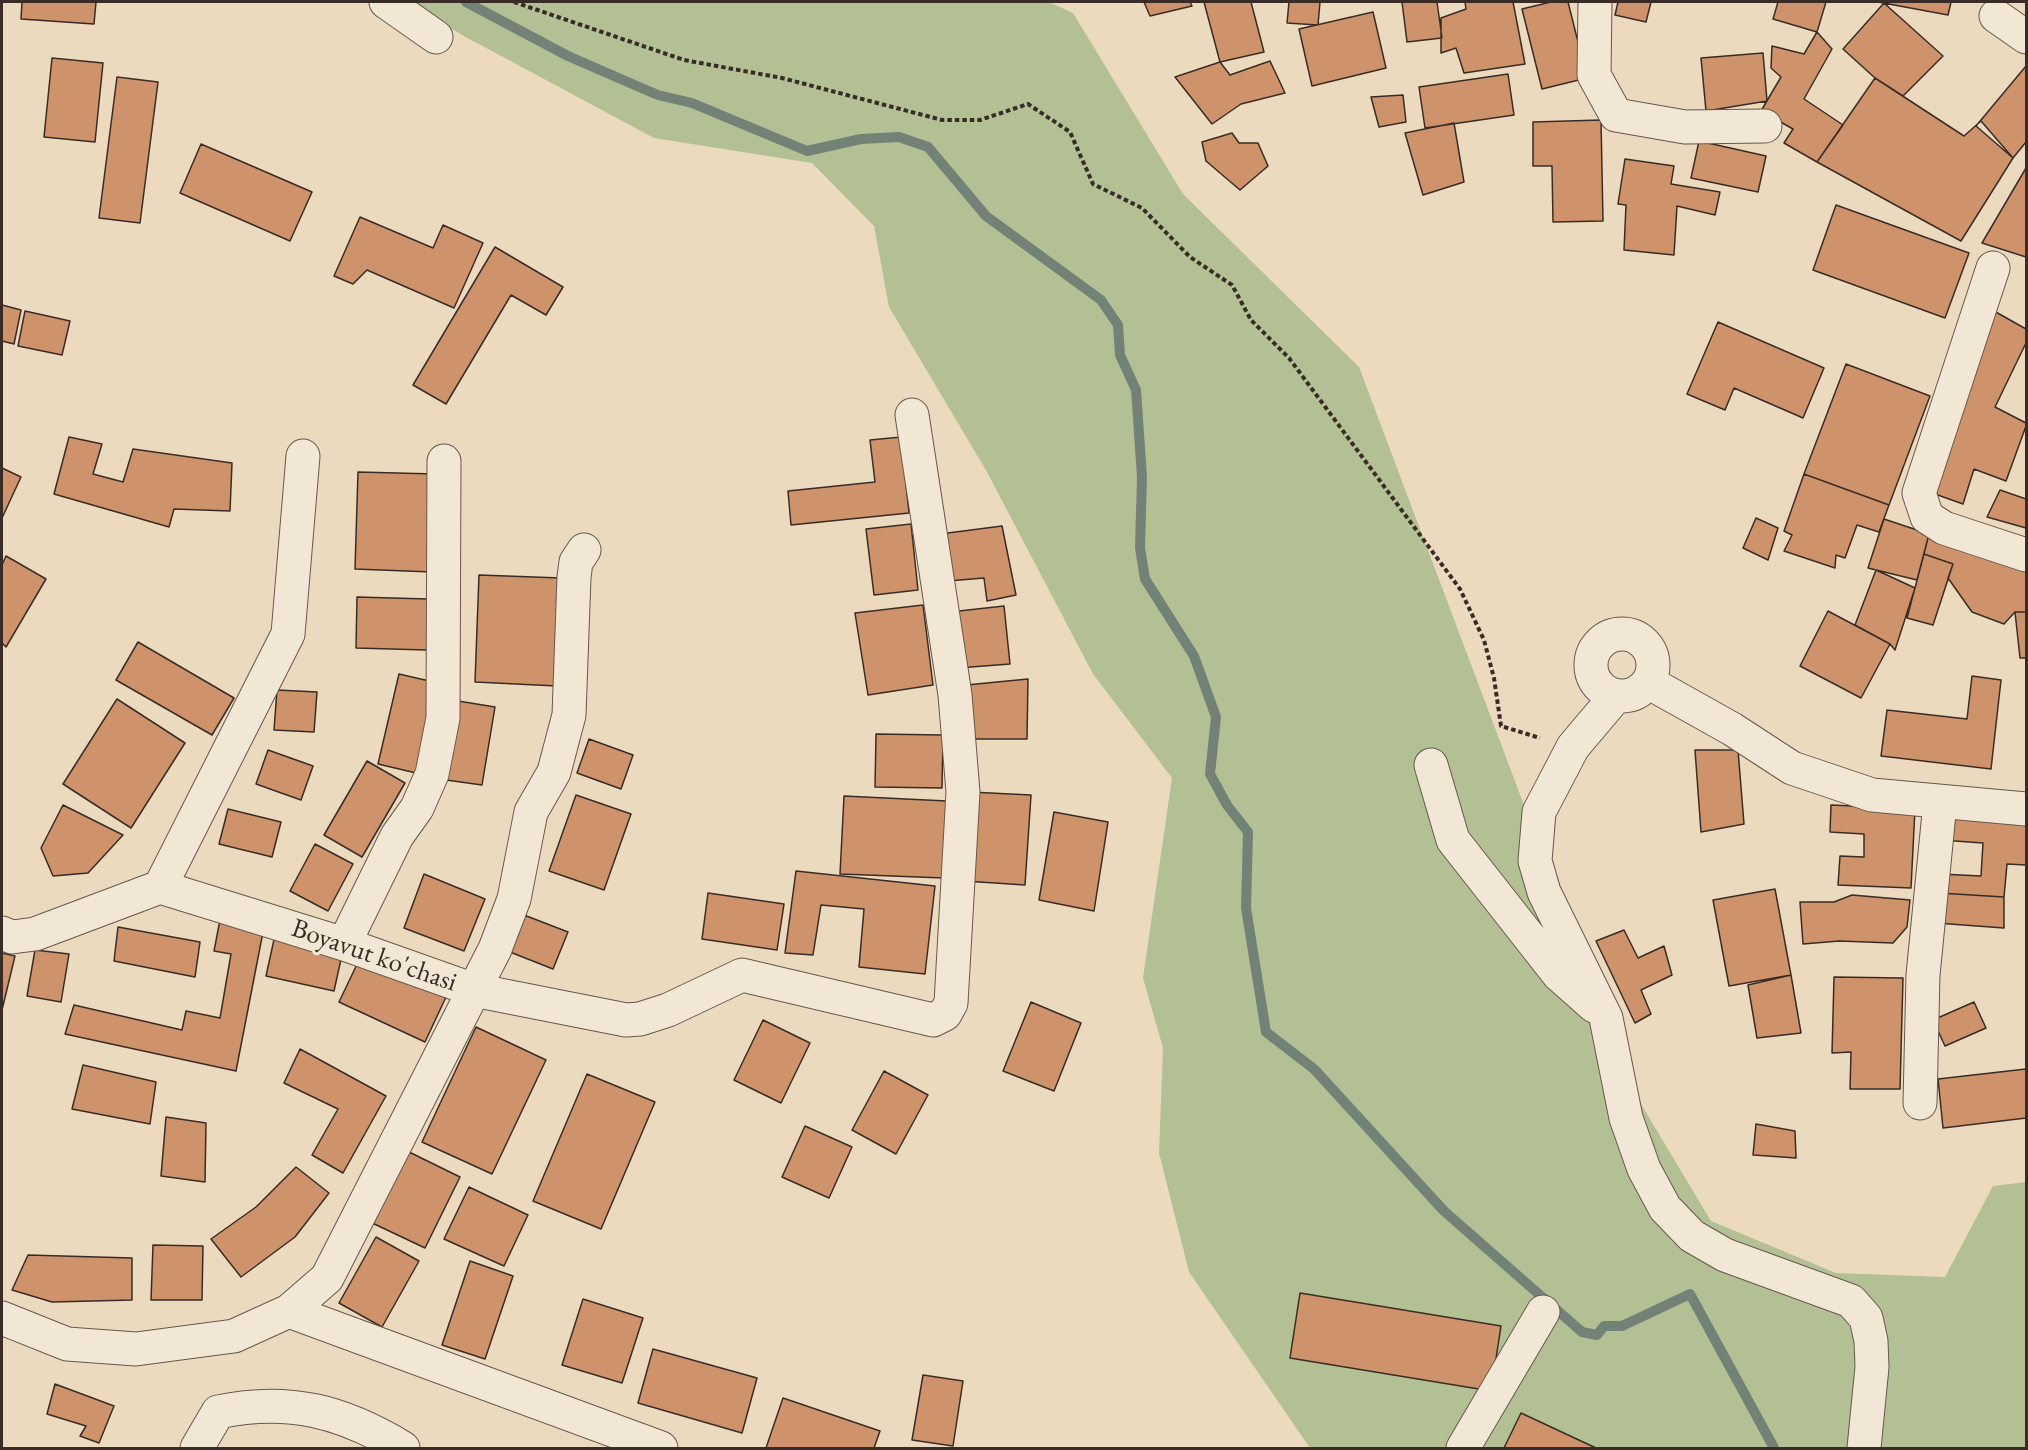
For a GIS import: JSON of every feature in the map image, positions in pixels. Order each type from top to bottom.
[{"type":"street","points":[[386,2],[436,37]]},
{"type":"street","points":[[1595,2],[1594,75],[1616,115],[1685,127],[1765,126]]},
{"type":"street","points":[[1996,16],[2026,37]]},
{"type":"street","points":[[1993,268],[1919,494],[1927,517],[1944,528],[2026,555]]},
{"type":"street","points":[[584,550],[576,562],[574,577],[566,727],[554,772],[531,812],[514,899],[495,949],[474,990],[626,1020],[640,1019],[668,1010],[742,975],[933,1020],[945,1014],[951,1003],[963,792],[955,695],[912,415]]},
{"type":"street","points":[[2,933],[12,937],[35,934],[160,887],[288,634],[303,456]]},
{"type":"street","points":[[344,944],[396,836],[417,808],[432,774],[443,718],[444,461]]},
{"type":"street","points":[[1616,635],[1639,639],[1653,659],[1653,671],[1648,682],[1640,691],[1628,696],[1616,696],[1605,691],[1596,683],[1591,671],[1591,660],[1596,648],[1604,639],[1616,635]]},
{"type":"street","points":[[1648,682],[1732,729],[1792,768],[1872,795],[1940,803],[2026,809]]},
{"type":"street","points":[[1616,696],[1573,747],[1539,812],[1535,861],[1544,892],[1606,1018],[1626,1118],[1644,1169],[1665,1208],[1692,1236],[1725,1255],[1851,1301],[1866,1318],[1871,1341],[1872,1367],[1864,1449]]},
{"type":"street","points":[[1431,765],[1453,840],[1559,975],[1606,1018]]},
{"type":"street","points":[[1920,1103],[1923,975],[1940,803]]},
{"type":"street","name":"Boyavut ko'chasi","points":[[2,1318],[67,1344],[136,1349],[234,1336],[280,1316],[327,1278],[474,990],[344,944],[160,887]]},
{"type":"street","points":[[1462,1449],[1543,1312]]},
{"type":"street","points":[[280,1316],[661,1449]]},
{"type":"street","points":[[197,1449],[218,1412],[253,1405],[320,1410],[370,1428],[403,1449]]},
{"type":"path","points":[[514,2],[684,60],[782,78],[942,120],[980,120],[1028,104],[1070,132],[1094,184],[1142,208],[1190,257],[1232,285],[1251,320],[1289,357],[1460,589],[1484,640],[1494,678],[1501,726],[1542,739]]},
{"type":"green space","points":[[408,2],[1049,2],[1073,13],[1183,194],[1359,367],[1629,1084],[1711,1221],[1836,1273],[1945,1277],[1993,1186],[2026,1182],[2026,1448],[1310,1448],[1189,1272],[1159,1153],[1163,1048],[1143,978],[1172,778],[1093,674],[987,472],[889,307],[874,226],[812,163],[654,138],[462,35]]},
{"type":"building","points":[[22,2],[96,2],[94,24],[21,19]]},
{"type":"building","points":[[1144,2],[1190,2],[1192,6],[1150,16]]},
{"type":"building","points":[[1204,2],[1251,2],[1264,52],[1220,62]]},
{"type":"building","points":[[1289,2],[1320,2],[1318,25],[1287,23]]},
{"type":"building","points":[[1402,2],[1437,2],[1442,38],[1407,42]]},
{"type":"building","points":[[1465,2],[1513,2],[1525,64],[1464,73],[1456,48],[1441,53],[1441,18],[1466,9]]},
{"type":"building","points":[[1551,2],[1568,2],[1587,78],[1542,89],[1522,9]]},
{"type":"building","points":[[1618,2],[1651,2],[1646,22],[1615,15]]},
{"type":"building","points":[[1778,2],[1826,2],[1817,32],[1773,19]]},
{"type":"building","points":[[1878,2],[1951,2],[1948,15]]},
{"type":"building","points":[[1884,3],[1943,56],[1903,96],[1875,78],[1843,49]]},
{"type":"building","points":[[1373,12],[1386,68],[1312,86],[1299,29]]},
{"type":"building","points":[[1817,32],[1832,49],[1804,99],[1843,125],[1817,162],[1784,143],[1793,129],[1761,111],[1781,77],[1771,68],[1772,46],[1804,54]]},
{"type":"building","points":[[1763,53],[1767,101],[1706,111],[1701,58]]},
{"type":"building","points":[[52,58],[103,63],[95,142],[44,137]]},
{"type":"building","points":[[1270,61],[1285,93],[1241,104],[1212,124],[1175,77],[1220,62],[1230,75]]},
{"type":"building","points":[[2026,66],[2026,142],[2013,158],[1976,126]]},
{"type":"building","points":[[1508,74],[1514,115],[1425,128],[1419,87]]},
{"type":"building","points":[[117,77],[158,82],[140,223],[99,218]]},
{"type":"building","points":[[1875,78],[1964,136],[1981,121],[2013,158],[1961,241],[1817,162]]},
{"type":"building","points":[[1403,95],[1406,122],[1379,127],[1371,97]]},
{"type":"building","points":[[1601,120],[1603,221],[1553,222],[1552,166],[1533,166],[1533,122]]},
{"type":"building","points":[[1454,123],[1464,182],[1423,195],[1405,133]]},
{"type":"building","points":[[1232,133],[1239,143],[1258,143],[1268,166],[1240,190],[1206,161],[1202,142]]},
{"type":"building","points":[[1699,141],[1766,156],[1758,192],[1691,178]]},
{"type":"building","points":[[201,144],[312,192],[290,241],[180,193]]},
{"type":"building","points":[[1625,159],[1674,166],[1671,184],[1720,192],[1715,215],[1677,206],[1674,255],[1624,250],[1626,205],[1618,204]]},
{"type":"building","points":[[2026,168],[2026,257],[1982,243]]},
{"type":"building","points":[[1836,205],[1969,253],[1945,318],[1813,270]]},
{"type":"building","points":[[360,217],[433,248],[443,225],[483,243],[454,308],[367,270],[353,284],[334,276]]},
{"type":"building","points":[[495,247],[563,287],[546,315],[511,295],[446,404],[413,385]]},
{"type":"building","points":[[2,305],[21,310],[14,344],[2,341]]},
{"type":"building","points":[[25,311],[70,321],[62,355],[18,346]]},
{"type":"building","points":[[1994,311],[2026,329],[2026,343],[1995,407],[2026,423],[2026,426],[2006,481],[1974,469],[1963,504],[1935,494]]},
{"type":"building","points":[[1718,322],[1824,368],[1803,418],[1734,388],[1725,410],[1687,394]]},
{"type":"building","points":[[1846,364],[1930,396],[1889,505],[1804,474]]},
{"type":"building","points":[[69,437],[102,444],[93,474],[123,482],[133,449],[232,463],[230,511],[174,509],[169,527],[54,494]]},
{"type":"building","points":[[901,437],[909,513],[791,525],[788,491],[875,482],[870,440]]},
{"type":"building","points":[[2,468],[21,477],[2,518]]},
{"type":"building","points":[[358,472],[435,474],[432,572],[355,569]]},
{"type":"building","points":[[1804,474],[1889,505],[1879,532],[1857,525],[1845,558],[1836,555],[1835,568],[1784,551],[1792,535],[1784,531]]},
{"type":"building","points":[[2000,490],[2026,499],[2026,528],[1987,517]]},
{"type":"building","points":[[1756,518],[1778,528],[1768,560],[1743,548]]},
{"type":"building","points":[[1884,519],[1929,534],[1917,580],[1868,568]]},
{"type":"building","points":[[911,524],[918,590],[874,595],[866,529]]},
{"type":"building","points":[[1002,526],[1016,595],[987,601],[984,578],[948,581],[940,534]]},
{"type":"building","points":[[1929,534],[2026,562],[2026,612],[2015,612],[2004,624],[1972,612],[1948,578],[1953,564],[1924,554]]},
{"type":"building","points":[[1924,554],[1953,564],[1933,625],[1907,618]]},
{"type":"building","points":[[6,556],[46,579],[6,647],[2,643],[2,565]]},
{"type":"building","points":[[1876,570],[1915,588],[1895,650],[1890,644],[1855,625]]},
{"type":"building","points":[[479,575],[561,578],[557,686],[475,682]]},
{"type":"building","points":[[357,597],[428,599],[427,650],[356,648]]},
{"type":"building","points":[[923,605],[933,685],[868,695],[855,613]]},
{"type":"building","points":[[1004,606],[1010,664],[958,668],[950,612]]},
{"type":"building","points":[[1828,611],[1890,644],[1861,698],[1800,666]]},
{"type":"building","points":[[2015,612],[2026,612],[2026,658],[2020,658]]},
{"type":"building","points":[[138,642],[234,698],[212,735],[116,680]]},
{"type":"building","points":[[399,674],[438,683],[416,773],[378,764]]},
{"type":"building","points":[[1972,676],[2001,680],[1991,769],[1881,756],[1887,710],[1967,719]]},
{"type":"building","points":[[1028,679],[1027,739],[970,739],[966,685]]},
{"type":"building","points":[[277,690],[317,692],[314,732],[274,730]]},
{"type":"building","points":[[117,699],[185,743],[131,828],[63,784]]},
{"type":"building","points":[[452,700],[495,707],[482,785],[439,779]]},
{"type":"building","points":[[876,734],[943,735],[942,788],[875,787]]},
{"type":"building","points":[[589,739],[633,755],[621,789],[577,773]]},
{"type":"building","points":[[268,750],[313,766],[301,800],[256,784]]},
{"type":"building","points":[[1695,750],[1738,750],[1744,824],[1701,832]]},
{"type":"building","points":[[367,761],[405,783],[362,857],[324,835]]},
{"type":"building","points":[[970,792],[1031,795],[1025,885],[964,881]]},
{"type":"building","points":[[576,795],[631,814],[604,890],[549,871]]},
{"type":"building","points":[[844,796],[947,801],[944,878],[840,874]]},
{"type":"building","points":[[63,805],[123,835],[88,873],[53,876],[41,848]]},
{"type":"building","points":[[1831,805],[1915,809],[1911,888],[1838,885],[1840,856],[1864,857],[1864,834],[1830,832]]},
{"type":"building","points":[[228,809],[281,822],[272,857],[219,844]]},
{"type":"building","points":[[1943,810],[2026,815],[2026,865],[2007,864],[2004,897],[1939,893],[1940,874],[1981,876],[1983,843],[1941,840]]},
{"type":"building","points":[[1054,812],[1108,822],[1094,911],[1039,900]]},
{"type":"building","points":[[315,844],[353,864],[328,911],[290,891]]},
{"type":"building","points":[[796,871],[935,886],[925,974],[859,967],[864,909],[821,905],[813,955],[785,953]]},
{"type":"building","points":[[424,874],[485,899],[464,951],[404,928]]},
{"type":"building","points":[[1775,889],[1791,975],[1729,986],[1713,900]]},
{"type":"building","points":[[708,893],[784,904],[777,950],[702,939]]},
{"type":"building","points":[[1939,893],[2004,897],[2004,928],[1936,923]]},
{"type":"building","points":[[1852,895],[1910,900],[1907,927],[1893,943],[1839,941],[1803,944],[1800,902],[1834,902]]},
{"type":"building","points":[[524,915],[568,932],[553,969],[510,952]]},
{"type":"building","points":[[220,920],[263,932],[236,1071],[65,1034],[74,1005],[182,1030],[186,1011],[220,1018],[231,954],[214,951]]},
{"type":"building","points":[[118,927],[200,942],[195,977],[114,961]]},
{"type":"building","points":[[1624,930],[1638,958],[1664,946],[1672,975],[1641,990],[1651,1014],[1635,1023],[1596,941]]},
{"type":"building","points":[[275,935],[343,950],[334,991],[266,976]]},
{"type":"building","points":[[35,950],[69,954],[61,1002],[27,996]]},
{"type":"building","points":[[2,953],[15,956],[2,1010]]},
{"type":"building","points":[[360,958],[446,997],[425,1042],[339,1002]]},
{"type":"building","points":[[1791,975],[1801,1033],[1757,1038],[1748,985]]},
{"type":"building","points":[[1834,977],[1903,978],[1900,1089],[1850,1089],[1851,1052],[1832,1053]]},
{"type":"building","points":[[1031,1002],[1081,1023],[1054,1091],[1003,1071]]},
{"type":"building","points":[[1974,1002],[1986,1028],[1945,1046],[1933,1020]]},
{"type":"building","points":[[763,1020],[810,1043],[781,1103],[734,1080]]},
{"type":"building","points":[[476,1027],[546,1060],[492,1174],[422,1142]]},
{"type":"building","points":[[300,1049],[386,1096],[343,1173],[312,1155],[338,1109],[284,1083]]},
{"type":"building","points":[[83,1065],[156,1082],[150,1124],[72,1109]]},
{"type":"building","points":[[2026,1069],[2026,1118],[1943,1128],[1938,1079]]},
{"type":"building","points":[[884,1071],[928,1095],[896,1154],[852,1130]]},
{"type":"building","points":[[587,1074],[655,1102],[601,1229],[533,1201]]},
{"type":"building","points":[[166,1117],[206,1123],[205,1182],[161,1176]]},
{"type":"building","points":[[1756,1124],[1795,1131],[1796,1158],[1753,1155]]},
{"type":"building","points":[[805,1126],[852,1147],[829,1198],[782,1177]]},
{"type":"building","points":[[403,1149],[460,1177],[425,1248],[368,1221]]},
{"type":"building","points":[[296,1167],[329,1193],[295,1237],[241,1277],[211,1239],[256,1207]]},
{"type":"building","points":[[469,1187],[528,1215],[504,1266],[444,1239]]},
{"type":"building","points":[[376,1237],[419,1261],[382,1327],[339,1303]]},
{"type":"building","points":[[153,1245],[203,1246],[202,1300],[151,1300]]},
{"type":"building","points":[[28,1255],[132,1258],[132,1300],[52,1302],[12,1290]]},
{"type":"building","points":[[470,1261],[513,1276],[485,1359],[442,1345]]},
{"type":"building","points":[[1300,1293],[1501,1326],[1491,1391],[1290,1358]]},
{"type":"building","points":[[583,1299],[643,1318],[622,1383],[562,1365]]},
{"type":"building","points":[[653,1349],[757,1378],[742,1433],[638,1403]]},
{"type":"building","points":[[923,1375],[963,1381],[953,1446],[912,1440]]},
{"type":"building","points":[[55,1384],[114,1406],[99,1443],[80,1436],[86,1426],[47,1414]]},
{"type":"building","points":[[783,1398],[880,1431],[874,1448],[766,1448]]},
{"type":"building","points":[[1521,1413],[1596,1448],[1504,1448]]},
{"type":"waterway","points":[[466,2],[568,56],[658,95],[692,103],[807,151],[861,139],[899,137],[928,147],[986,216],[1101,300],[1118,325],[1120,355],[1136,390],[1142,477],[1140,548],[1145,579],[1194,656],[1216,717],[1210,774],[1227,805],[1248,832],[1246,908],[1266,1032],[1314,1069],[1444,1211],[1582,1332],[1597,1335],[1604,1326],[1622,1326],[1690,1294],[1774,1448]]}]
